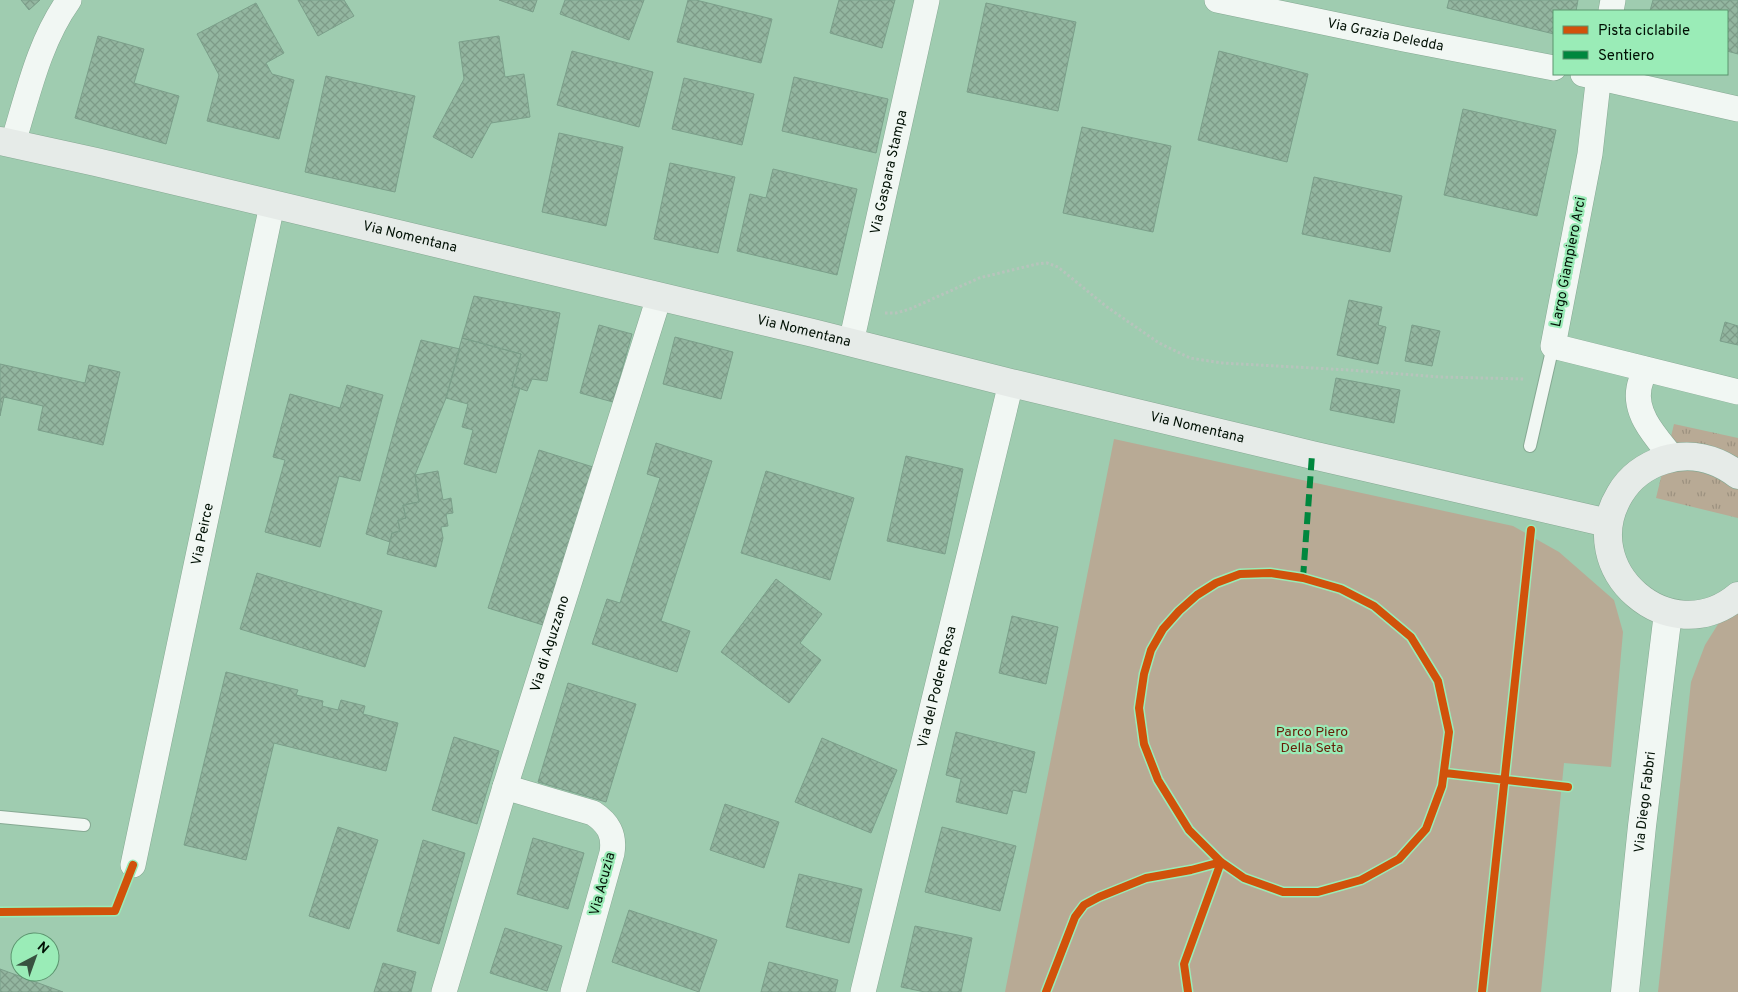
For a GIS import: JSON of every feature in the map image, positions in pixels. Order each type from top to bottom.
[{"type":"main road","name":"Via Nomentana","points":[[6,142],[272,204],[1331,460],[1608,523]]},
{"type":"main road","points":[[1738,475],[1728,467],[1710,459],[1692,456],[1672,457],[1654,463],[1638,473],[1624,486],[1614,503],[1608,523],[1608,540],[1612,559],[1619,576],[1646,603],[1668,612],[1683,614],[1702,613],[1720,607],[1738,596]]},
{"type":"street","points":[[6,142],[47,38],[58,16],[70,0]]},
{"type":"street","name":"Via Gaspara Stampa","points":[[851,343],[927,0]]},
{"type":"street","name":"Via Grazia Deledda","points":[[1217,0],[1553,68]]},
{"type":"street","points":[[1594,75],[1738,109]]},
{"type":"street","name":"Largo Giampiero Arci","points":[[1553,346],[1590,154],[1594,75]]},
{"type":"street","name":"Via Peirce","points":[[133,865],[272,204]]},
{"type":"street","name":"Via di Aguzzano","points":[[444,992],[505,787],[659,297]]},
{"type":"street","points":[[1553,346],[1738,392]]},
{"type":"street","points":[[1644,369],[1638,390],[1642,413],[1652,433],[1672,457]]},
{"type":"street","name":"Via del Podere Rosa","points":[[863,992],[1011,383]]},
{"type":"street","name":"Via Diego Fabbri","points":[[1625,992],[1642,826],[1668,612]]},
{"type":"street","name":"Via Acuzia","points":[[505,787],[593,813],[609,827],[612,834],[612,853],[573,992]]},
{"type":"lane","name":"Largo Giampiero Arci","points":[[1530,446],[1553,346]]},
{"type":"lane","points":[[0,816],[84,825]]},
{"type":"path","points":[[858,310],[896,313],[979,278],[1047,263],[1058,267],[1107,307],[1159,343],[1190,358],[1222,363],[1440,377],[1546,380]]},
{"type":"green space","points":[[1674,424],[1738,438],[1738,518],[1656,498]]},
{"type":"green space","name":"Parco Piero Della Seta","points":[[1114,439],[1513,526],[1559,552],[1614,600],[1623,632],[1611,767],[1564,763],[1541,992],[1005,992]]},
{"type":"green space","points":[[1738,607],[1738,992],[1658,992],[1691,682],[1705,645],[1720,621]]},
{"type":"building","points":[[21,0],[40,0],[29,10]]},
{"type":"building","points":[[298,0],[344,0],[354,16],[318,36]]},
{"type":"building","points":[[499,0],[537,0],[533,12]]},
{"type":"building","points":[[565,0],[644,0],[629,40],[560,14]]},
{"type":"building","points":[[688,0],[696,0],[772,19],[761,63],[677,42]]},
{"type":"building","points":[[839,0],[895,0],[882,48],[830,33]]},
{"type":"building","points":[[1449,0],[1578,0],[1576,10],[1553,10],[1553,34],[1447,8]]},
{"type":"building","points":[[1653,0],[1738,0],[1738,54],[1728,51],[1728,10],[1650,10]]},
{"type":"building","points":[[256,3],[284,53],[266,63],[272,74],[294,80],[279,139],[207,121],[219,75],[197,34]]},
{"type":"building","points":[[986,3],[1076,22],[1058,111],[967,92]]},
{"type":"building","points":[[98,36],[144,49],[134,83],[179,96],[166,144],[75,118]]},
{"type":"building","points":[[499,36],[505,77],[524,74],[530,117],[491,123],[472,158],[433,137],[464,79],[459,42]]},
{"type":"building","points":[[572,51],[653,72],[639,127],[557,105]]},
{"type":"building","points":[[1219,51],[1308,74],[1287,162],[1198,140]]},
{"type":"building","points":[[326,76],[415,96],[395,192],[305,172]]},
{"type":"building","points":[[794,77],[888,99],[876,153],[782,131]]},
{"type":"building","points":[[684,78],[754,94],[742,145],[672,129]]},
{"type":"building","points":[[1463,109],[1556,130],[1537,216],[1444,195]]},
{"type":"building","points":[[1082,127],[1171,146],[1153,232],[1063,213]]},
{"type":"building","points":[[559,133],[623,147],[606,226],[542,212]]},
{"type":"building","points":[[670,163],[735,177],[718,253],[654,239]]},
{"type":"building","points":[[773,169],[857,189],[837,275],[737,251],[750,194],[766,198]]},
{"type":"building","points":[[1314,177],[1402,196],[1390,252],[1302,234]]},
{"type":"building","points":[[474,296],[560,313],[547,381],[532,379],[527,391],[512,386],[521,354],[462,338]]},
{"type":"building","points":[[1349,300],[1382,307],[1378,325],[1386,327],[1378,364],[1337,355]]},
{"type":"building","points":[[1725,322],[1738,326],[1738,345],[1720,341]]},
{"type":"building","points":[[599,325],[632,334],[613,402],[580,393]]},
{"type":"building","points":[[1412,325],[1440,331],[1432,366],[1405,361]]},
{"type":"building","points":[[675,337],[733,352],[721,399],[663,384]]},
{"type":"building","points":[[462,338],[521,354],[512,386],[520,388],[496,473],[464,464],[473,430],[462,427],[468,404],[446,398]]},
{"type":"building","points":[[421,340],[460,349],[446,398],[415,475],[419,502],[403,505],[406,518],[398,520],[400,531],[392,533],[390,542],[366,534]]},
{"type":"building","points":[[0,364],[85,383],[89,365],[120,372],[103,445],[38,430],[43,406],[4,397],[0,416]]},
{"type":"building","points":[[1336,378],[1400,390],[1394,423],[1330,410]]},
{"type":"building","points":[[347,385],[383,395],[360,481],[339,476],[320,547],[265,532],[285,460],[273,457],[290,394],[340,408]]},
{"type":"building","points":[[656,443],[712,461],[661,621],[690,631],[677,672],[592,644],[607,599],[620,603],[660,478],[647,474]]},
{"type":"building","points":[[539,450],[593,467],[543,625],[488,608]]},
{"type":"building","points":[[906,456],[963,469],[945,554],[887,541]]},
{"type":"building","points":[[438,471],[443,500],[451,498],[453,513],[446,514],[448,526],[441,527],[443,538],[436,567],[387,554],[392,533],[400,531],[398,520],[406,518],[403,505],[419,502],[415,475]]},
{"type":"building","points":[[766,471],[854,498],[830,580],[741,553]]},
{"type":"building","points":[[257,573],[382,611],[365,667],[240,629]]},
{"type":"building","points":[[776,579],[822,614],[800,643],[821,660],[789,703],[721,652]]},
{"type":"building","points":[[1012,616],[1058,627],[1046,684],[999,673]]},
{"type":"building","points":[[226,672],[298,690],[296,695],[323,701],[322,706],[338,710],[341,700],[365,706],[363,714],[398,723],[386,771],[274,743],[246,860],[184,845]]},
{"type":"building","points":[[568,683],[636,704],[606,802],[538,782]]},
{"type":"building","points":[[956,732],[1035,752],[1026,793],[1013,790],[1007,814],[956,802],[961,779],[946,775]]},
{"type":"building","points":[[454,737],[499,751],[477,824],[432,810]]},
{"type":"building","points":[[822,738],[897,770],[871,833],[795,802]]},
{"type":"building","points":[[725,804],[779,822],[764,868],[710,850]]},
{"type":"building","points":[[338,827],[378,840],[349,929],[309,916]]},
{"type":"building","points":[[942,827],[1016,846],[1000,911],[925,892]]},
{"type":"building","points":[[533,838],[584,853],[568,909],[517,894]]},
{"type":"building","points":[[423,840],[465,853],[439,944],[397,931]]},
{"type":"building","points":[[799,874],[862,889],[849,943],[786,927]]},
{"type":"building","points":[[629,910],[717,940],[699,992],[612,962]]},
{"type":"building","points":[[915,926],[972,938],[961,992],[925,992],[901,987]]},
{"type":"building","points":[[505,928],[562,946],[547,991],[490,973]]},
{"type":"building","points":[[769,962],[838,980],[835,992],[761,992]]},
{"type":"building","points":[[383,963],[416,972],[411,992],[374,992]]},
{"type":"building","points":[[0,969],[10,973],[10,982],[36,982],[63,992],[0,992]]},
{"type":"marked path","points":[[1303,578],[1312,455]]},
{"type":"cycle path","points":[[1482,992],[1531,530]]},
{"type":"cycle path","points":[[1270,573],[1303,578],[1341,589],[1374,606],[1411,637],[1438,681],[1449,732],[1442,786],[1426,829],[1399,859],[1361,880],[1318,892],[1283,892],[1244,878],[1221,862],[1189,830],[1158,780],[1144,744],[1139,708],[1144,674],[1151,650],[1163,629],[1197,595],[1216,583],[1240,574],[1270,573]]},
{"type":"cycle path","points":[[1445,773],[1568,787]]},
{"type":"cycle path","points":[[1046,992],[1075,917],[1084,905],[1146,878],[1191,870],[1221,862],[1184,964],[1188,992]]},
{"type":"cycle path","points":[[0,912],[115,911],[133,865]]}]
